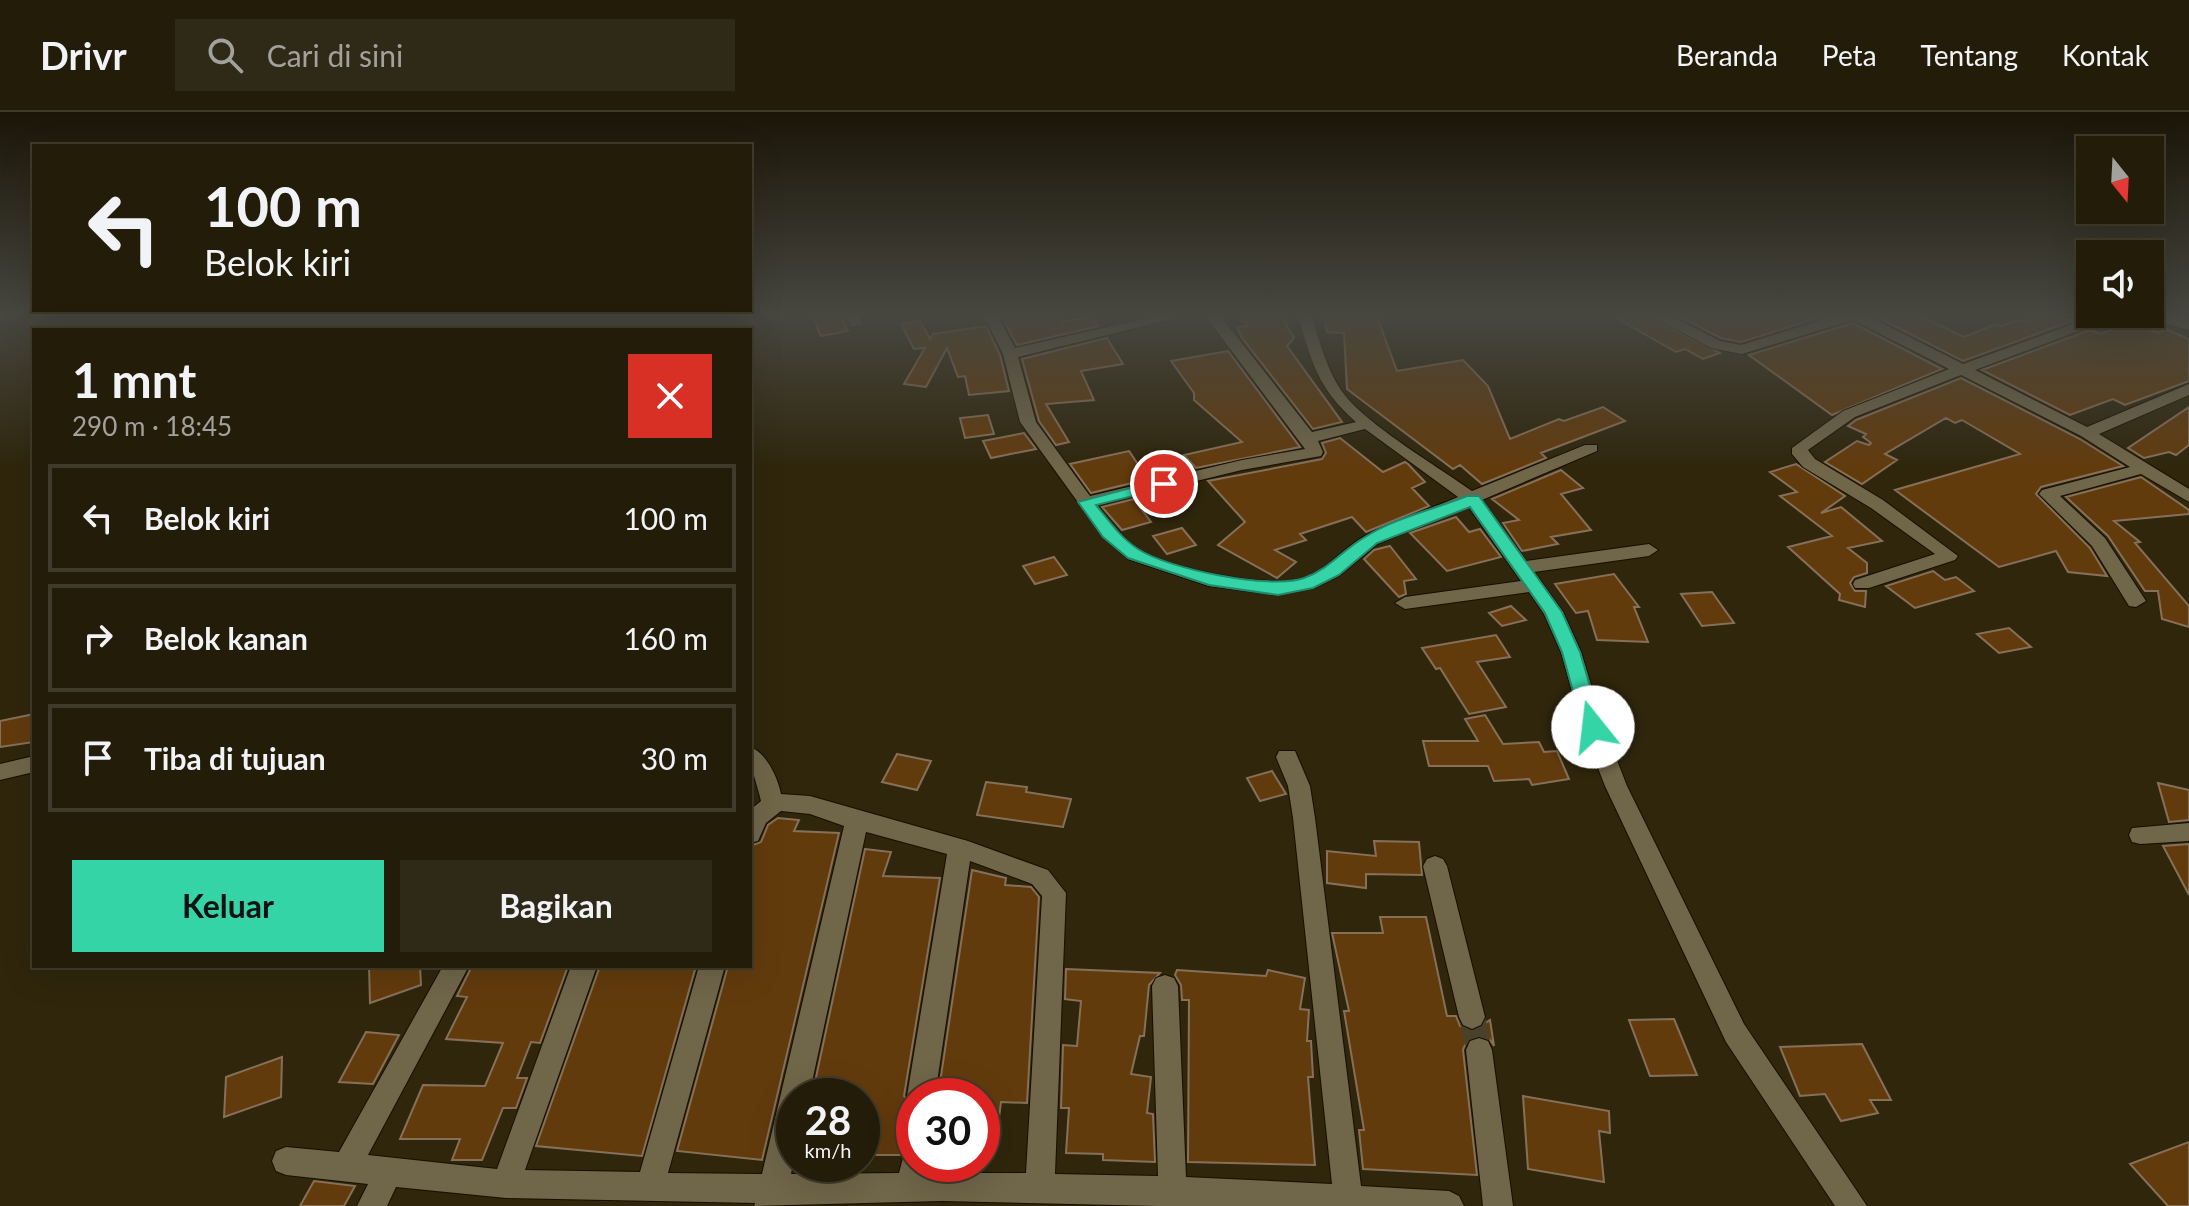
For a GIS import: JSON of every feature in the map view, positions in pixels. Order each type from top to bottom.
[{"type":"street","points":[[1013,365],[1028,422],[1122,546],[1163,567],[1209,580],[1278,589],[1307,584],[1340,566],[1352,552],[1371,540],[1473,500],[1533,469],[1591,448]]},
{"type":"street","points":[[1086,502],[1315,452],[1309,439],[1251,365]]},
{"type":"street","points":[[1323,365],[1332,389],[1368,424],[1473,500],[1530,576],[1571,652],[1593,727],[1616,786],[1714,992],[1735,1033],[1852,1206]]},
{"type":"street","points":[[1957,365],[2087,433],[2189,497]]},
{"type":"street","points":[[1862,584],[1949,556],[1877,504],[1809,463],[1798,451],[1832,425],[1863,407],[1971,365]]},
{"type":"street","points":[[2087,433],[2189,389]]},
{"type":"street","points":[[1309,439],[1368,424]]},
{"type":"street","points":[[2136,601],[2099,542],[2048,494],[2145,468]]},
{"type":"street","points":[[1405,603],[1649,550]]},
{"type":"street","points":[[1287,757],[1299,786],[1304,818],[1348,1199]]},
{"type":"street","points":[[752,758],[768,782],[772,802]]},
{"type":"street","points":[[0,772],[32,764]]},
{"type":"street","points":[[752,827],[755,817],[772,802],[785,801],[960,848],[1040,877],[1054,893],[1040,1188]]},
{"type":"street","points":[[799,1078],[857,821]]},
{"type":"street","points":[[2140,835],[2189,832]]},
{"type":"street","points":[[924,1078],[960,848]]},
{"type":"street","points":[[1435,866],[1472,1017]]},
{"type":"street","points":[[346,1167],[455,968]]},
{"type":"street","points":[[506,1184],[583,968]]},
{"type":"street","points":[[650,1186],[711,968]]},
{"type":"street","points":[[1165,986],[1172,1198]]},
{"type":"street","points":[[1479,1050],[1498,1206]]},
{"type":"street","points":[[286,1161],[506,1184],[583,1196],[650,1186],[771,1197],[896,1178]]},
{"type":"street","points":[[372,1206],[389,1171]]},
{"type":"street","points":[[771,1197],[776,1175]]},
{"type":"street","points":[[931,1182],[968,1196],[1040,1188],[1172,1198],[1348,1199],[1449,1206]]},
{"type":"building","points":[[915,365],[938,365],[926,387],[904,384]]},
{"type":"building","points":[[953,365],[1003,365],[1009,391],[969,395],[965,376],[958,377]]},
{"type":"building","points":[[1024,365],[1117,365],[1081,371],[1094,400],[1046,404],[1069,442],[1056,445],[1039,421]]},
{"type":"building","points":[[1174,365],[1239,365],[1300,447],[1196,468],[1184,455],[1242,442],[1194,400],[1194,393]]},
{"type":"building","points":[[1263,365],[1301,365],[1342,422],[1313,429]]},
{"type":"building","points":[[1346,365],[1395,365],[1397,371],[1433,365],[1468,365],[1488,386],[1510,439],[1559,419],[1564,421],[1603,407],[1625,421],[1541,453],[1546,458],[1482,484],[1460,465],[1453,469],[1347,389]]},
{"type":"building","points":[[1763,365],[1934,365],[1942,369],[1832,415]]},
{"type":"building","points":[[1995,365],[2189,365],[2189,381],[2125,405],[2113,399],[2070,415],[1982,370]]},
{"type":"building","points":[[1961,378],[2080,439],[2123,466],[2041,487],[2036,494],[2090,548],[2107,576],[2068,572],[2056,551],[1999,567],[1895,490],[2020,454],[1962,420],[1955,423],[1946,418],[1885,454],[1897,460],[1862,484],[1825,462],[1857,441],[1871,443],[1863,437],[1866,434],[1848,426],[1856,420]]},
{"type":"building","points":[[2189,407],[2189,445],[2176,455],[2169,452],[2144,458],[2128,448]]},
{"type":"building","points":[[988,415],[994,434],[965,438],[960,418]]},
{"type":"building","points":[[1024,433],[1036,449],[991,458],[983,441]]},
{"type":"building","points":[[1340,438],[1383,472],[1405,462],[1408,464],[1425,482],[1412,488],[1429,506],[1366,532],[1352,517],[1300,534],[1306,540],[1275,550],[1296,562],[1277,578],[1218,545],[1245,522],[1208,481],[1322,459],[1326,453],[1322,443]]},
{"type":"building","points":[[1129,451],[1148,479],[1091,493],[1070,464]]},
{"type":"building","points":[[1796,464],[1845,496],[1821,513],[1841,507],[1882,541],[1848,548],[1867,563],[1867,573],[1854,577],[1850,583],[1855,591],[1866,591],[1865,607],[1839,600],[1840,594],[1788,547],[1832,536],[1780,496],[1797,492],[1770,472]]},
{"type":"building","points":[[1561,470],[1583,488],[1561,494],[1591,530],[1551,537],[1558,544],[1522,551],[1503,523],[1519,520],[1492,499]]},
{"type":"building","points":[[2141,477],[2189,510],[2189,514],[2114,521],[2140,542],[2135,543],[2189,606],[2189,627],[2162,619],[2158,591],[2145,591],[2108,536],[2066,497]]},
{"type":"building","points":[[1134,499],[1151,522],[1122,530],[1102,507]]},
{"type":"building","points":[[1456,517],[1469,532],[1480,529],[1501,557],[1447,571],[1410,533]]},
{"type":"building","points":[[1182,528],[1196,545],[1167,554],[1153,536]]},
{"type":"building","points":[[1390,546],[1416,579],[1404,581],[1406,594],[1399,597],[1364,559],[1374,550]]},
{"type":"building","points":[[1054,557],[1067,575],[1035,584],[1023,566]]},
{"type":"building","points":[[1933,571],[1945,580],[1956,577],[1974,591],[1915,608],[1886,586]]},
{"type":"building","points":[[1614,574],[1639,607],[1634,607],[1648,642],[1597,640],[1588,611],[1576,613],[1555,584]]},
{"type":"building","points":[[1712,592],[1734,623],[1702,626],[1681,594]]},
{"type":"building","points":[[1511,606],[1526,620],[1502,626],[1489,613]]},
{"type":"building","points":[[2009,628],[2031,647],[1999,653],[1977,634]]},
{"type":"building","points":[[1496,635],[1510,657],[1477,662],[1506,707],[1469,714],[1440,668],[1436,669],[1422,648]]},
{"type":"building","points":[[32,714],[32,742],[0,747],[0,721]]},
{"type":"building","points":[[1485,715],[1503,744],[1539,742],[1544,752],[1557,751],[1569,779],[1532,785],[1529,779],[1494,781],[1488,766],[1429,766],[1423,741],[1478,741],[1465,719]]},
{"type":"building","points":[[897,754],[931,761],[917,790],[882,782]]},
{"type":"building","points":[[1272,771],[1286,794],[1260,801],[1247,778]]},
{"type":"building","points":[[986,782],[1027,787],[1026,792],[1071,799],[1063,827],[977,815]]},
{"type":"building","points":[[2158,783],[2189,790],[2189,820],[2169,822]]},
{"type":"building","points":[[778,818],[799,820],[794,831],[839,833],[781,1078],[776,1078],[776,1101],[762,1160],[677,1151],[727,968],[752,968],[752,845],[761,842],[768,825]]},
{"type":"building","points":[[1374,841],[1419,842],[1422,875],[1366,874],[1366,888],[1327,883],[1327,851],[1376,856]]},
{"type":"building","points":[[2189,844],[2189,895],[2163,846]]},
{"type":"building","points":[[865,849],[891,852],[883,876],[940,878],[907,1078],[896,1078],[896,1155],[880,1155],[880,1078],[816,1078]]},
{"type":"building","points":[[972,870],[1006,878],[1005,885],[1031,887],[1039,897],[1027,1103],[1001,1102],[1000,1110],[1000,1078],[941,1078]]},
{"type":"building","points":[[1380,917],[1426,917],[1447,1016],[1456,1016],[1460,1026],[1471,1032],[1490,1020],[1494,1046],[1489,1038],[1478,1035],[1467,1040],[1463,1050],[1477,1175],[1363,1169],[1359,1130],[1364,1130],[1344,1011],[1349,1011],[1332,933],[1383,933]]},
{"type":"building","points":[[369,968],[420,968],[421,985],[370,1003]]},
{"type":"building","points":[[471,968],[567,968],[540,1043],[531,1042],[517,1078],[527,1078],[516,1108],[503,1108],[482,1160],[452,1160],[460,1139],[400,1139],[423,1085],[485,1086],[503,1043],[446,1039],[467,997],[457,996]]},
{"type":"building","points":[[599,968],[695,968],[642,1156],[536,1146]]},
{"type":"building","points":[[1066,969],[1160,973],[1149,985],[1144,1036],[1140,1036],[1131,1074],[1151,1077],[1147,1113],[1153,1114],[1155,1162],[1103,1160],[1103,1154],[1066,1153],[1069,1108],[1061,1108],[1063,1045],[1077,1046],[1081,1001],[1065,999]]},
{"type":"building","points":[[1177,970],[1266,976],[1268,970],[1305,978],[1300,1009],[1309,1010],[1307,1041],[1311,1041],[1313,1077],[1308,1077],[1315,1165],[1188,1162],[1189,1000],[1182,1000],[1181,985],[1175,975]]},
{"type":"building","points":[[1674,1019],[1697,1075],[1650,1076],[1629,1020]]},
{"type":"building","points":[[366,1032],[399,1035],[373,1084],[339,1082]]},
{"type":"building","points":[[1862,1044],[1891,1100],[1870,1100],[1878,1113],[1841,1121],[1825,1094],[1800,1096],[1780,1047]]},
{"type":"building","points":[[282,1057],[281,1097],[224,1117],[226,1077]]},
{"type":"building","points":[[1523,1096],[1609,1111],[1610,1133],[1599,1131],[1604,1182],[1528,1169]]},
{"type":"building","points":[[2189,1142],[2189,1206],[2168,1206],[2130,1164]]},
{"type":"building","points":[[314,1181],[355,1186],[344,1206],[300,1206]]},
{"type":"tunnel","points":[[1472,1017],[1479,1050]]},
{"type":"route","points":[[1164,484],[1086,502],[1109,533],[1134,555],[1209,580],[1278,589],[1307,584],[1348,561],[1352,552],[1371,540],[1473,500],[1553,612],[1571,652],[1593,727]]}]
